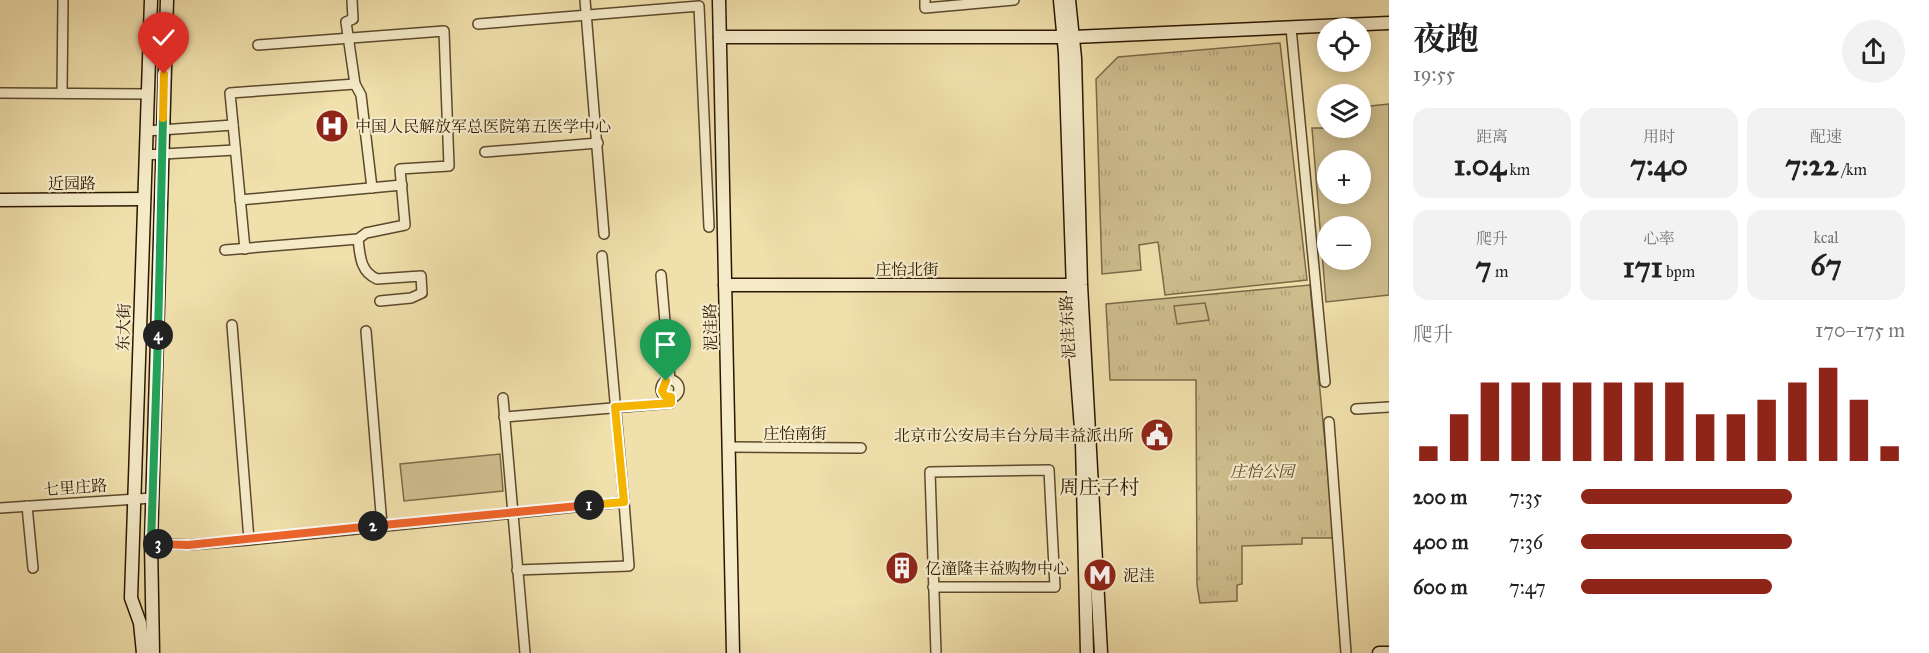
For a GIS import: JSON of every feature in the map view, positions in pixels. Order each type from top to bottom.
[{"type":"main road","name":"东大街","points":[[143,653],[140,623],[132,603],[133,497],[151,0]]},
{"type":"main road","points":[[153,653],[151,543],[167,0]]},
{"type":"main road","name":"泥洼路","points":[[719,0],[733,653]]},
{"type":"main road","name":"泥洼东路","points":[[1060,0],[1069,37]]},
{"type":"main road","name":"泥洼东路","points":[[1069,0],[1081,285],[1101,653]]},
{"type":"main road","points":[[720,37],[1069,37],[1389,23]]},
{"type":"main road","name":"近园路","points":[[0,200],[144,199]]},
{"type":"main road","name":"庄怡北街","points":[[725,285],[1081,285]]},
{"type":"main road","name":"泥洼东路","points":[[1081,285],[1087,653]]},
{"type":"main road","points":[[132,603],[144,606],[152,597]]},
{"type":"main road","points":[[1379,653],[1389,653]]},
{"type":"street","points":[[62,92],[63,0]]},
{"type":"street","points":[[352,0],[353,19],[346,22],[355,84],[361,95],[372,188]]},
{"type":"street","points":[[585,0],[604,234]]},
{"type":"street","points":[[925,0],[925,8],[1014,0]]},
{"type":"street","points":[[478,24],[699,6],[710,226]]},
{"type":"street","points":[[1291,28],[1325,382]]},
{"type":"street","points":[[225,250],[358,239],[366,232],[405,225],[400,169],[449,166],[444,32],[258,45]]},
{"type":"street","points":[[245,249],[230,93],[355,84]]},
{"type":"street","points":[[0,93],[148,94]]},
{"type":"street","points":[[146,131],[232,125]]},
{"type":"street","points":[[485,152],[598,143]]},
{"type":"street","points":[[145,155],[235,150]]},
{"type":"street","points":[[240,200],[402,185]]},
{"type":"street","points":[[358,239],[362,265],[370,276],[377,279],[421,276],[422,293],[411,298],[381,301]]},
{"type":"street","points":[[517,570],[629,566],[602,256]]},
{"type":"street","points":[[504,417],[671,403],[671,397],[665,396],[661,388],[663,383],[670,380],[661,276]]},
{"type":"street","points":[[232,325],[249,540]]},
{"type":"street","points":[[366,331],[382,525]]},
{"type":"street","points":[[502,398],[525,653]]},
{"type":"street","points":[[1356,409],[1389,407]]},
{"type":"street","points":[[1329,422],[1346,653]]},
{"type":"street","name":"庄怡南街","points":[[729,447],[861,448]]},
{"type":"street","points":[[933,587],[1055,587],[1049,470],[930,472],[933,587],[936,653]]},
{"type":"street","name":"七里庄路","points":[[0,508],[133,497],[152,498]]},
{"type":"street","points":[[151,543],[188,545],[249,540],[624,502]]},
{"type":"street","points":[[27,506],[33,568]]},
{"type":"green space","points":[[1280,43],[1307,280],[1165,295],[1158,242],[1139,245],[1141,270],[1102,274],[1096,79],[1118,57]]},
{"type":"green space","points":[[1389,104],[1389,295],[1326,302],[1323,270],[1371,270],[1371,216],[1319,216],[1318,204],[1371,204],[1371,150],[1317,150],[1317,190],[1312,128],[1317,128],[1317,138],[1371,138],[1371,106]]},
{"type":"green space","name":"庄怡公园","points":[[1310,285],[1334,538],[1302,538],[1302,544],[1242,546],[1242,584],[1237,585],[1237,601],[1200,603],[1197,585],[1196,380],[1110,380],[1106,304]]},
{"type":"green space","points":[[1205,303],[1209,320],[1177,324],[1174,306]]},
{"type":"green space","points":[[500,454],[503,491],[404,501],[400,464]]},
{"type":"place","name":"中国人民解放军总医院第五医学中心","points":[[332,126]]},
{"type":"place","name":"北京市公安局丰台分局丰益派出所","points":[[1157,435]]},
{"type":"place","name":"亿潼隆丰益购物中心","points":[[902,568]]},
{"type":"place","name":"泥洼","points":[[1100,575]]},
{"type":"district","name":"周庄子村","points":[[1099,487]]},
{"type":"route","points":[[164,74],[158,369],[151,543],[188,545],[249,540],[624,502],[615,407],[671,403],[671,397],[665,396],[662,391],[663,383],[666,381]]}]
